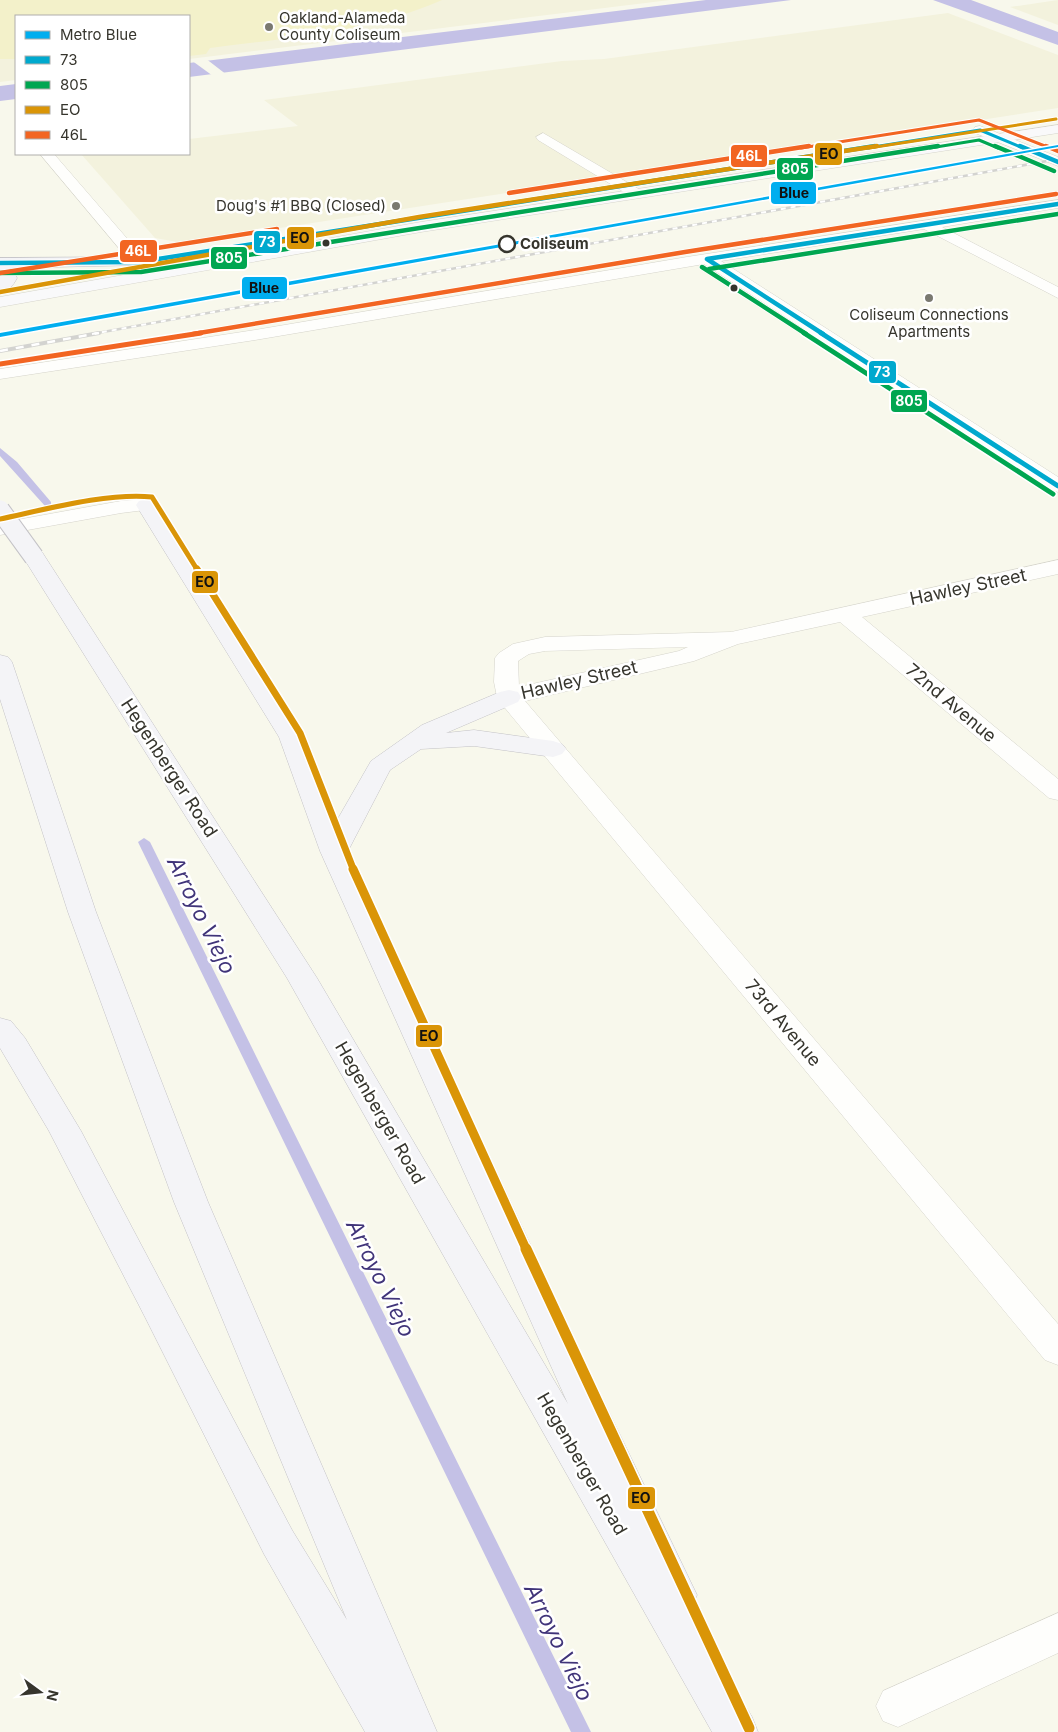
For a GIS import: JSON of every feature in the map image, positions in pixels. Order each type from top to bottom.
[{"type":"main road","points":[[2,281],[139,262],[1058,118]]},
{"type":"main road","points":[[0,302],[426,226],[1058,129]]},
{"type":"main road","points":[[0,263],[139,262]]},
{"type":"main road","points":[[146,505],[291,737],[334,851],[567,1363],[740,1732]]},
{"type":"main road","name":"Hegenberger Road","points":[[0,510],[34,557],[302,978],[736,1732]]},
{"type":"main road","points":[[0,662],[82,912],[191,1202],[415,1732]]},
{"type":"main road","points":[[334,851],[380,766],[431,730],[509,696]]},
{"type":"main road","points":[[414,742],[474,738],[553,749]]},
{"type":"main road","points":[[0,1028],[14,1045],[65,1131],[278,1542],[389,1732]]},
{"type":"street","points":[[980,130],[1058,162]]},
{"type":"street","points":[[543,137],[637,194]]},
{"type":"street","points":[[48,155],[150,274]]},
{"type":"street","points":[[0,374],[255,335],[1058,204]]},
{"type":"street","points":[[927,225],[1058,293]]},
{"type":"street","points":[[707,260],[1058,486]]},
{"type":"street","points":[[0,529],[121,507],[146,505]]},
{"type":"street","name":"Hawley Street","points":[[731,639],[545,644],[521,650],[507,658],[504,669],[509,696],[686,656],[731,639],[1058,567]]},
{"type":"street","name":"72nd Avenue","points":[[845,614],[1058,792]]},
{"type":"street","name":"73rd Avenue","points":[[509,696],[1058,1350]]},
{"type":"street","points":[[898,1706],[1058,1632]]},
{"type":"shaded area","name":"Oakland-Alameda County Coliseum","points":[[0,0],[670,0],[190,59],[190,15],[15,15],[15,80],[0,82]]},
{"type":"shaded area","name":"Oakland-Alameda County Coliseum","points":[[0,0],[442,0],[386,20],[357,27],[298,37],[210,48],[206,54],[190,56],[190,15],[15,15],[15,59],[0,59]]},
{"type":"shaded area","points":[[1058,0],[1058,25],[1010,7]]},
{"type":"shaded area","points":[[948,13],[1058,55],[1058,108],[183,243],[155,238],[82,155],[190,155],[190,139],[298,126],[264,100],[562,61],[604,59]]},
{"type":"water","points":[[706,0],[791,0],[190,77],[190,63]]},
{"type":"water","points":[[933,0],[971,0],[1058,32],[1058,45]]},
{"type":"water","points":[[15,84],[15,99],[0,101],[0,86]]},
{"type":"pier","points":[[205,58],[227,75],[213,76],[191,60]]},
{"type":"waterway","name":"Arroyo Viejo","points":[[0,451],[14,464],[48,504]]},
{"type":"waterway","name":"Arroyo Viejo","points":[[144,842],[581,1732]]},
{"type":"railway","points":[[92,334],[1058,159]]},
{"type":"railway","points":[[0,351],[99,333]]},
{"type":"metro line","name":"Blue","points":[[0,335],[1058,146]]},
{"type":"transit line","name":"EO","points":[[0,292],[419,217],[1056,119]]},
{"type":"transit line","name":"46L","points":[[509,193],[979,120],[1058,151]]},
{"type":"transit line","name":"73","points":[[0,263],[139,262],[980,130],[1058,162]]},
{"type":"transit line","name":"805","points":[[0,273],[141,272],[979,140],[1054,171]]},
{"type":"transit line","name":"46L","points":[[0,364],[253,325],[685,252],[1056,194]]},
{"type":"transit line","name":"73","points":[[707,259],[1058,204]]},
{"type":"transit line","name":"805","points":[[709,269],[1058,214]]},
{"type":"transit line","name":"46L","points":[[0,273],[277,229]]},
{"type":"transit line","name":"73","points":[[707,259],[1058,486]]},
{"type":"transit line","name":"805","points":[[702,267],[1053,494]]},
{"type":"transit line","name":"EO","points":[[0,519],[103,500],[125,497],[152,497],[300,733],[343,847],[572,1350],[749,1728]]},
{"type":"place","name":"Oakland-Alameda County Coliseum","points":[[269,27]]},
{"type":"place","name":"Doug's #1 BBQ (Closed)","points":[[396,206]]},
{"type":"place","name":"Coliseum","points":[[507,244]]},
{"type":"place","name":"Coliseum Connections Apartments","points":[[929,298]]}]
